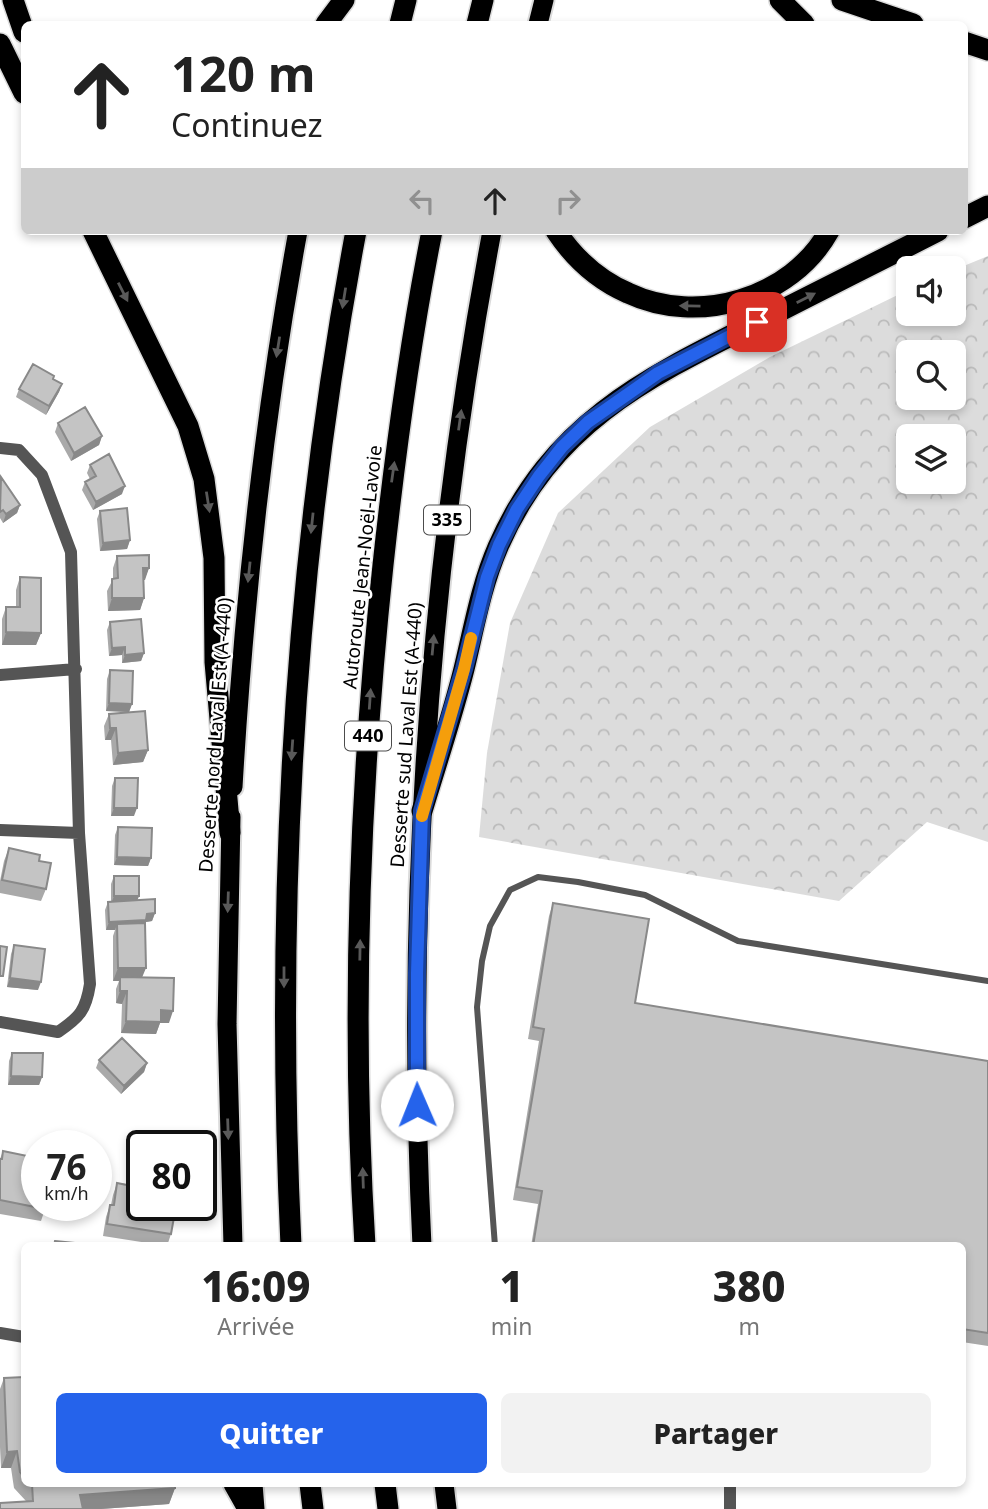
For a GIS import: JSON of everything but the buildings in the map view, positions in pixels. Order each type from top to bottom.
[{"type":"highway","points":[[13,0],[21,23]]},
{"type":"highway","points":[[328,21],[345,0]]},
{"type":"highway","points":[[342,21],[345,0]]},
{"type":"highway","points":[[401,21],[406,0]]},
{"type":"highway","points":[[478,21],[483,0]]},
{"type":"highway","points":[[539,21],[544,0]]},
{"type":"highway","points":[[780,0],[801,21]]},
{"type":"highway","points":[[842,0],[904,21]]},
{"type":"highway","points":[[968,43],[988,50]]},
{"type":"highway","points":[[0,44],[21,87]]},
{"type":"highway","points":[[968,216],[988,206]]},
{"type":"highway","points":[[95,235],[180,408],[204,479],[214,558],[215,662],[230,833]]},
{"type":"highway","name":"Desserte nord Laval Est (A-440)","points":[[230,1241],[226,1011],[230,833],[240,667],[254,523],[276,358],[297,235]]},
{"type":"highway","points":[[290,1242],[284,1030],[290,775],[299,652],[316,494],[328,399],[355,235]]},
{"type":"highway","name":"Autoroute Jean-Noël-Lavoie","points":[[365,1242],[359,1006],[366,765],[388,510],[431,235]]},
{"type":"highway","name":"Desserte sud Laval Est (A-440)","points":[[422,1242],[416,1027],[422,811],[433,651],[444,541],[465,387],[491,235]]},
{"type":"highway","points":[[559,235],[584,265],[617,288],[656,303],[695,306],[738,301],[774,287],[794,273],[813,254],[826,235]]},
{"type":"highway","points":[[422,811],[464,669],[492,561],[517,509],[562,447],[603,410],[658,373],[930,235]]},
{"type":"highway","points":[[235,1487],[247,1509]]},
{"type":"highway","points":[[253,1487],[255,1509]]},
{"type":"highway","points":[[310,1487],[313,1509]]},
{"type":"highway","points":[[385,1487],[388,1509]]},
{"type":"highway","points":[[444,1487],[447,1509]]},
{"type":"street","points":[[0,448],[19,450],[42,475],[71,552],[79,833],[90,984],[87,1004],[75,1020],[58,1032],[0,1021]]},
{"type":"street","points":[[0,675],[76,669]]},
{"type":"street","points":[[0,830],[79,833]]},
{"type":"street","points":[[0,1333],[21,1336]]},
{"type":"street","points":[[730,1487],[730,1509]]},
{"type":"lane","points":[[495,1242],[477,1007],[482,961],[490,926],[510,890],[538,877],[578,882],[645,895],[738,941],[988,981]]},
{"type":"green space","points":[[988,256],[988,842],[927,822],[839,901],[479,837],[487,753],[510,623],[558,513],[650,427],[770,357],[896,296],[896,326],[966,326],[966,265]]},
{"type":"slow traffic","points":[[422,816],[471,638]]},
{"type":"route","points":[[417,1105],[416,1014],[422,811],[464,669],[487,577],[499,545],[517,509],[539,476],[562,447],[588,422],[658,373],[757,322]]}]
